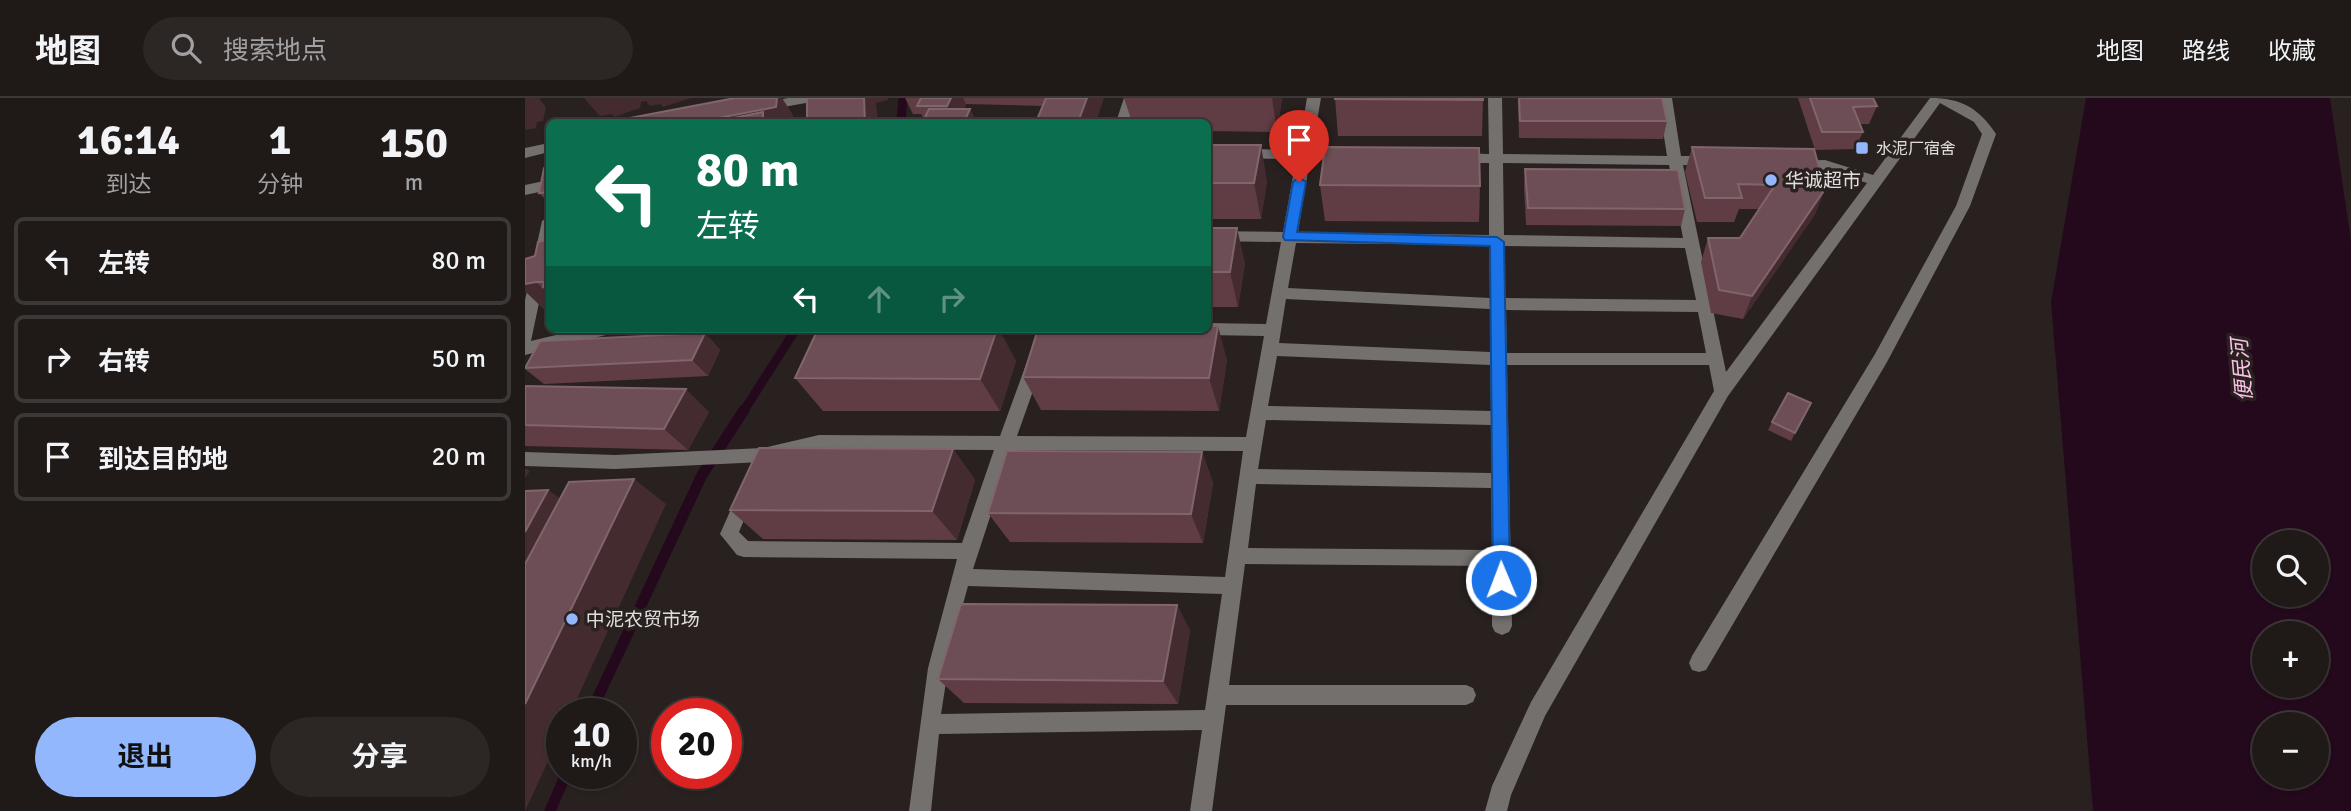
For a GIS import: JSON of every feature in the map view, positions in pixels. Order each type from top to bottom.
[{"type":"street","points":[[1123,119],[1131,98]]},
{"type":"street","points":[[1201,811],[1252,444],[1314,98]]},
{"type":"street","points":[[1495,98],[1502,626]]},
{"type":"street","points":[[1665,98],[1722,391]]},
{"type":"street","points":[[1496,811],[1500,794],[1538,709],[1722,391],[1937,98]]},
{"type":"street","points":[[1699,663],[1881,358],[1963,206],[1989,134],[1979,119],[1942,98]]},
{"type":"street","points":[[747,110],[816,102]]},
{"type":"street","points":[[525,153],[546,149]]},
{"type":"street","points":[[1211,153],[1359,156]]},
{"type":"street","points":[[1441,158],[1730,162]]},
{"type":"street","points":[[1784,164],[1825,165],[1877,181]]},
{"type":"street","points":[[525,191],[546,186]]},
{"type":"street","points":[[1211,236],[1692,243]]},
{"type":"street","points":[[525,256],[546,252],[525,338]]},
{"type":"street","points":[[1280,293],[1497,304],[1704,306]]},
{"type":"street","points":[[1211,329],[1273,330]]},
{"type":"street","points":[[525,349],[590,333]]},
{"type":"street","points":[[920,811],[938,666],[961,578],[1046,333]]},
{"type":"street","points":[[1270,349],[1498,359],[1716,359]]},
{"type":"street","points":[[1258,413],[1499,418]]},
{"type":"street","points":[[525,459],[614,462],[696,459],[763,455],[819,442],[1252,444]]},
{"type":"street","points":[[763,455],[729,534],[744,549],[969,551]]},
{"type":"street","points":[[1248,476],[1500,481]]},
{"type":"street","points":[[1237,556],[1501,558]]},
{"type":"street","points":[[961,578],[1232,586]]},
{"type":"street","points":[[1218,695],[1466,695]]},
{"type":"street","points":[[931,724],[1214,720]]},
{"type":"water","name":"便民河","points":[[2086,98],[2330,98],[2351,241],[2351,811],[2093,811],[2051,302]]},
{"type":"building","points":[[735,98],[777,98],[776,107],[714,119],[625,119]]},
{"type":"building","points":[[807,98],[864,98],[865,119],[807,119]]},
{"type":"building","points":[[921,98],[951,98],[947,106],[917,106]]},
{"type":"building","points":[[1046,98],[1087,98],[1079,119],[1037,119]]},
{"type":"building","points":[[1483,98],[1483,100],[1335,99]]},
{"type":"building","points":[[1519,98],[1662,98],[1667,121],[1520,121]]},
{"type":"building","points":[[1810,98],[1873,98],[1877,106],[1853,107],[1863,132],[1822,132]]},
{"type":"building","points":[[929,109],[970,109],[965,119],[924,119]]},
{"type":"building","points":[[763,112],[763,119],[728,119]]},
{"type":"building","points":[[1211,145],[1261,145],[1254,183],[1211,183]]},
{"type":"building","points":[[1325,147],[1479,148],[1480,186],[1320,185]]},
{"type":"building","points":[[1692,147],[1814,149],[1825,189],[1752,296],[1719,290],[1708,238],[1740,238],[1775,185],[1738,184],[1742,198],[1705,198]]},
{"type":"building","points":[[544,168],[546,192],[539,193]]},
{"type":"building","points":[[1525,169],[1678,170],[1685,209],[1528,208]]},
{"type":"building","points":[[1211,228],[1237,228],[1230,272],[1211,272]]},
{"type":"building","points":[[546,240],[546,286],[543,287],[544,282],[525,284],[525,259],[535,256],[538,242]]},
{"type":"building","points":[[1211,326],[1218,326],[1209,378],[1023,377],[1037,333],[1211,333]]},
{"type":"building","points":[[705,333],[692,360],[525,368],[540,341]]},
{"type":"building","points":[[816,333],[996,333],[980,379],[795,378]]},
{"type":"building","points":[[525,386],[686,389],[664,429],[525,425]]},
{"type":"building","points":[[1788,393],[1811,403],[1795,433],[1772,422]]},
{"type":"building","points":[[759,448],[953,449],[932,511],[730,510]]},
{"type":"building","points":[[1007,451],[1202,452],[1191,514],[988,513]]},
{"type":"building","points":[[634,479],[525,704],[525,564],[569,482]]},
{"type":"building","points":[[548,490],[525,532],[525,491]]},
{"type":"building","points":[[961,604],[1177,605],[1163,681],[938,679]]},
{"type":"waterway","points":[[901,119],[903,98]]},
{"type":"waterway","points":[[743,412],[793,333]]},
{"type":"waterway","points":[[597,698],[702,475],[744,410]]},
{"type":"waterway","points":[[550,811],[560,789]]},
{"type":"place","name":"水泥厂宿舍","points":[[1862,148]]},
{"type":"place","name":"华诚超市","points":[[1771,180]]},
{"type":"place","name":"中泥农贸市场","points":[[572,619]]},
{"type":"route","points":[[1299,182],[1290,237],[1497,242],[1501,580]]}]
